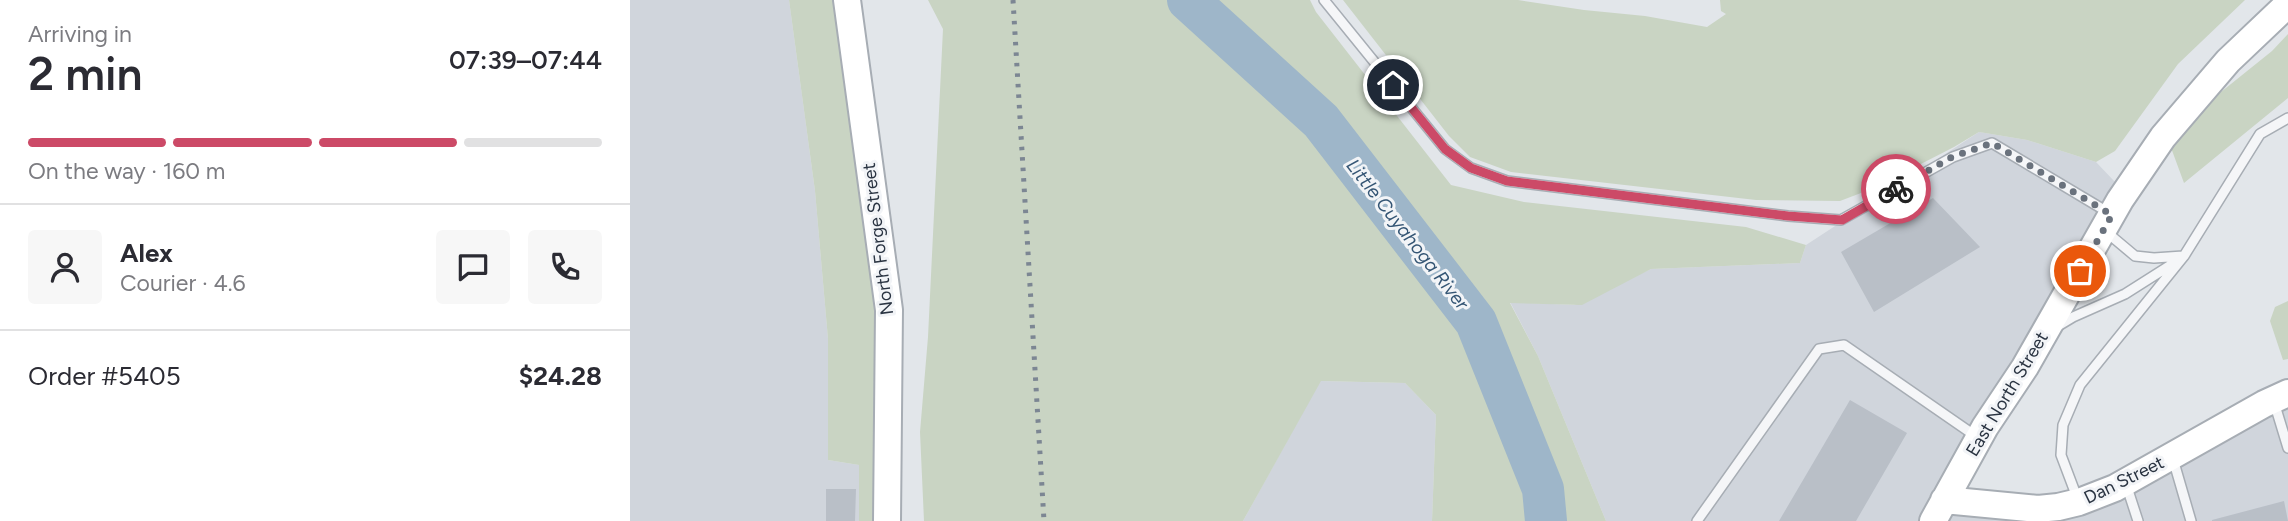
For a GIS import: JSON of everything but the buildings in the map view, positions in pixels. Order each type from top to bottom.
[{"type":"street","name":"North Forge Street","points":[[847,0],[889,310],[887,521]]},
{"type":"street","name":"East North Street","points":[[1939,511],[1979,438],[2025,368],[2108,222],[2163,137],[2201,91],[2288,4]]},
{"type":"street","name":"Dan Street","points":[[1939,511],[2038,509],[2079,502],[2126,482],[2281,397]]},
{"type":"lane","points":[[1324,0],[1445,149],[1471,168],[1507,181],[1788,216],[1842,220],[1952,157],[1992,143],[2108,222],[2135,256],[2184,256]]},
{"type":"lane","points":[[2079,502],[2061,455],[2063,425],[2080,385],[2184,256],[2260,134],[2288,118]]},
{"type":"lane","points":[[2044,334],[2073,317],[2125,294],[2184,256]]},
{"type":"lane","points":[[1697,521],[1819,349],[1844,345],[1979,438]]},
{"type":"lane","points":[[2281,397],[2288,448]]},
{"type":"lane","points":[[2172,456],[2190,521]]},
{"type":"lane","points":[[2126,482],[2138,521]]},
{"type":"shaded area","points":[[630,0],[789,0],[815,191],[828,339],[828,460],[859,465],[859,521],[630,521]]},
{"type":"shaded area","points":[[1979,132],[2027,140],[2096,162],[2115,182],[1922,521],[1606,521],[1538,356],[1510,302],[1574,305],[1651,269],[1800,263],[1806,245]]},
{"type":"shaded area","points":[[1320,381],[1405,383],[1436,415],[1432,521],[1243,521]]},
{"type":"shaded area","points":[[2273,400],[2288,408],[2288,521],[1933,521],[1944,500],[2058,507]]},
{"type":"green space","points":[[789,0],[835,0],[877,314],[874,521],[859,521],[859,465],[828,460],[828,339],[815,191]]},
{"type":"green space","points":[[928,0],[1310,0],[1316,12],[1451,185],[1524,202],[1746,227],[1806,245],[1800,263],[1651,269],[1582,305],[1510,303],[1538,356],[1606,521],[1432,521],[1436,415],[1405,383],[1321,381],[1243,521],[924,521],[920,432],[928,337],[943,29]]},
{"type":"green space","points":[[1343,0],[1518,0],[1645,16],[1707,27],[1726,14],[1721,11],[1720,0],[2245,0],[2178,64],[2115,151],[2096,162],[2027,140],[1979,132],[1874,188],[1840,201],[1756,200],[1511,172],[1470,157],[1449,136]]},
{"type":"green space","points":[[2288,34],[2288,98],[2184,183],[2170,145],[2221,92],[2272,51]]},
{"type":"green space","points":[[2288,301],[2288,359],[2283,360],[2270,321],[2275,307]]},
{"type":"waterway","name":"Little Cuyahoga River","points":[[1188,0],[1321,121],[1476,322],[1543,489],[1546,521]]},
{"type":"railway","points":[[1013,0],[1044,521]]},
{"type":"way so far","points":[[1896,189],[1952,157],[1992,143],[2112,215],[2080,271]]},
{"type":"route","points":[[1393,85],[1445,149],[1471,168],[1507,181],[1788,216],[1842,220],[1896,189]]}]
